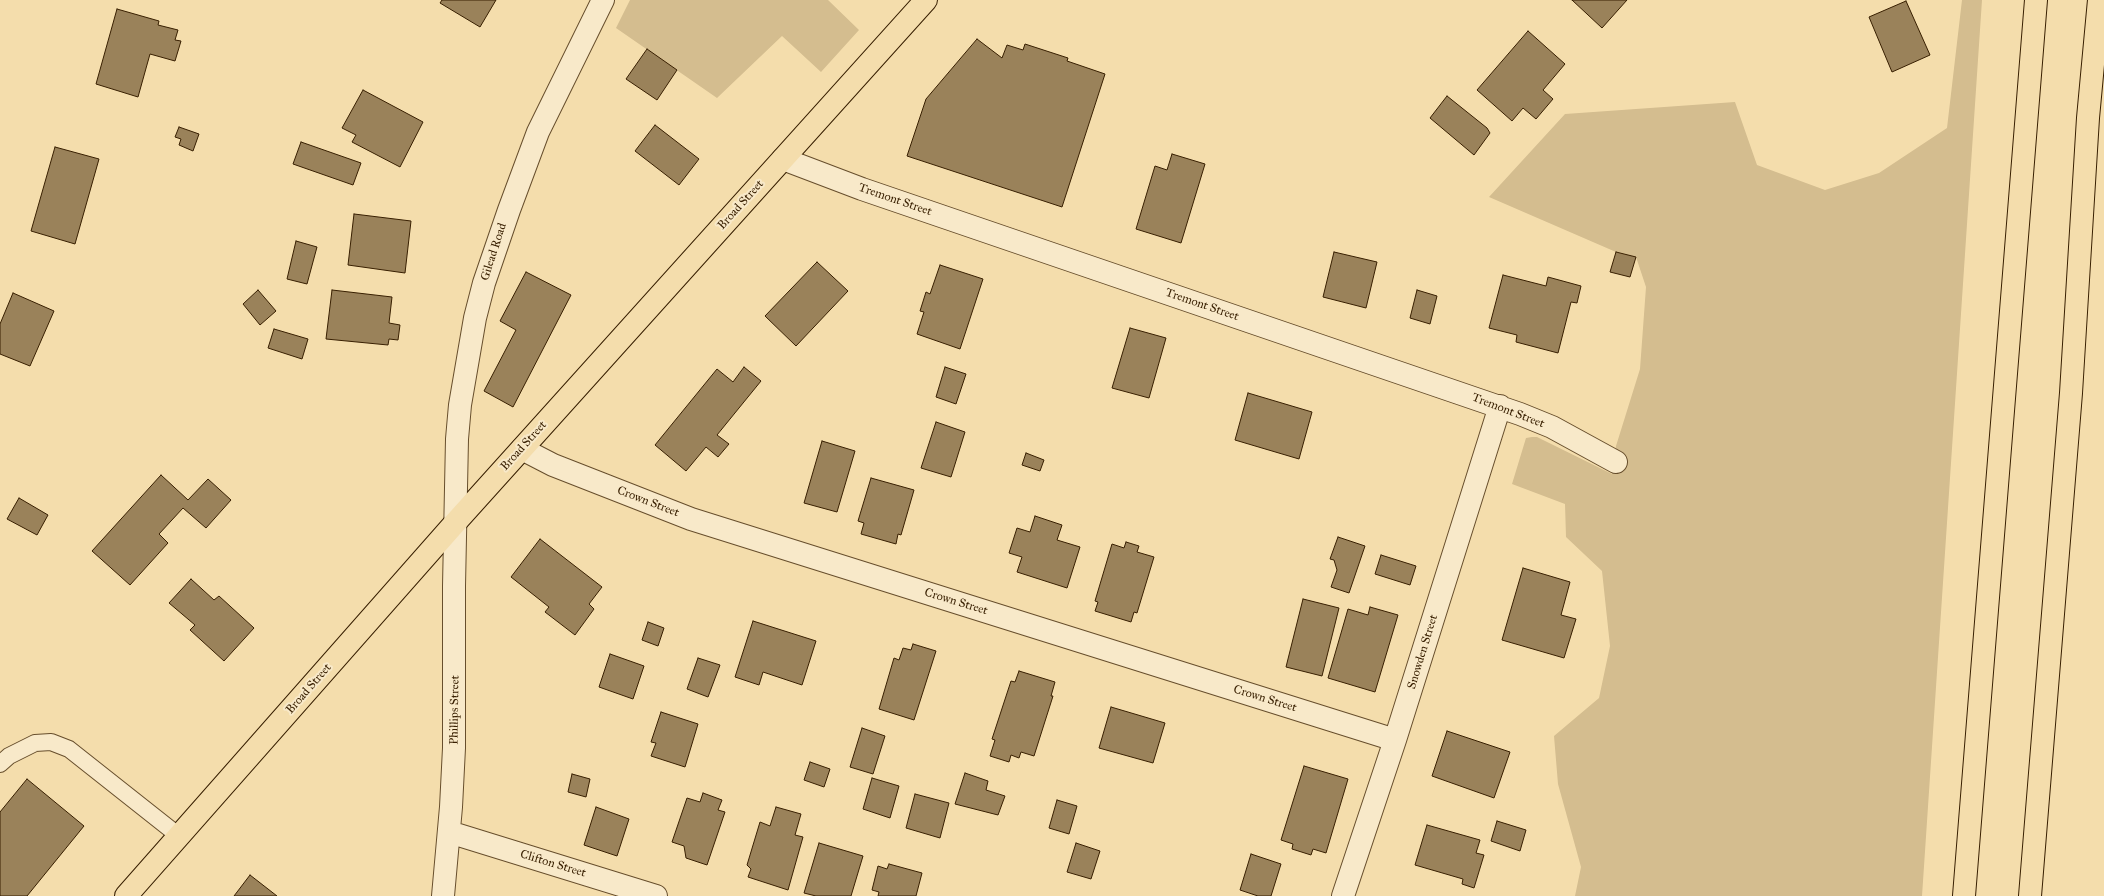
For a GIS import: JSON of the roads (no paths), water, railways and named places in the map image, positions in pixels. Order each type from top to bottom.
[{"type":"main road","name":"Broad Street","points":[[126,896],[455,523],[926,0]]},
{"type":"main road","points":[[1964,896],[2036,0]]},
{"type":"main road","points":[[2030,896],[2071,393],[2088,118],[2099,0]]},
{"type":"street","name":"Gilead Road","points":[[455,523],[456,468],[460,405],[475,318],[484,283],[538,132],[603,0]]},
{"type":"street","name":"Tremont Street","points":[[783,158],[875,193],[1500,406],[1552,427],[1616,462]]},
{"type":"street","name":"Snowden Street","points":[[1343,896],[1395,740],[1500,406]]},
{"type":"street","name":"Crown Street","points":[[522,448],[553,465],[691,519],[1395,740]]},
{"type":"street","name":"Phillips Street","points":[[443,896],[449,832],[454,748],[455,523]]},
{"type":"street","name":"Clifton Street","points":[[449,832],[656,896]]},
{"type":"lane","points":[[0,764],[9,756],[35,743],[51,742],[69,748],[179,836]]}]
